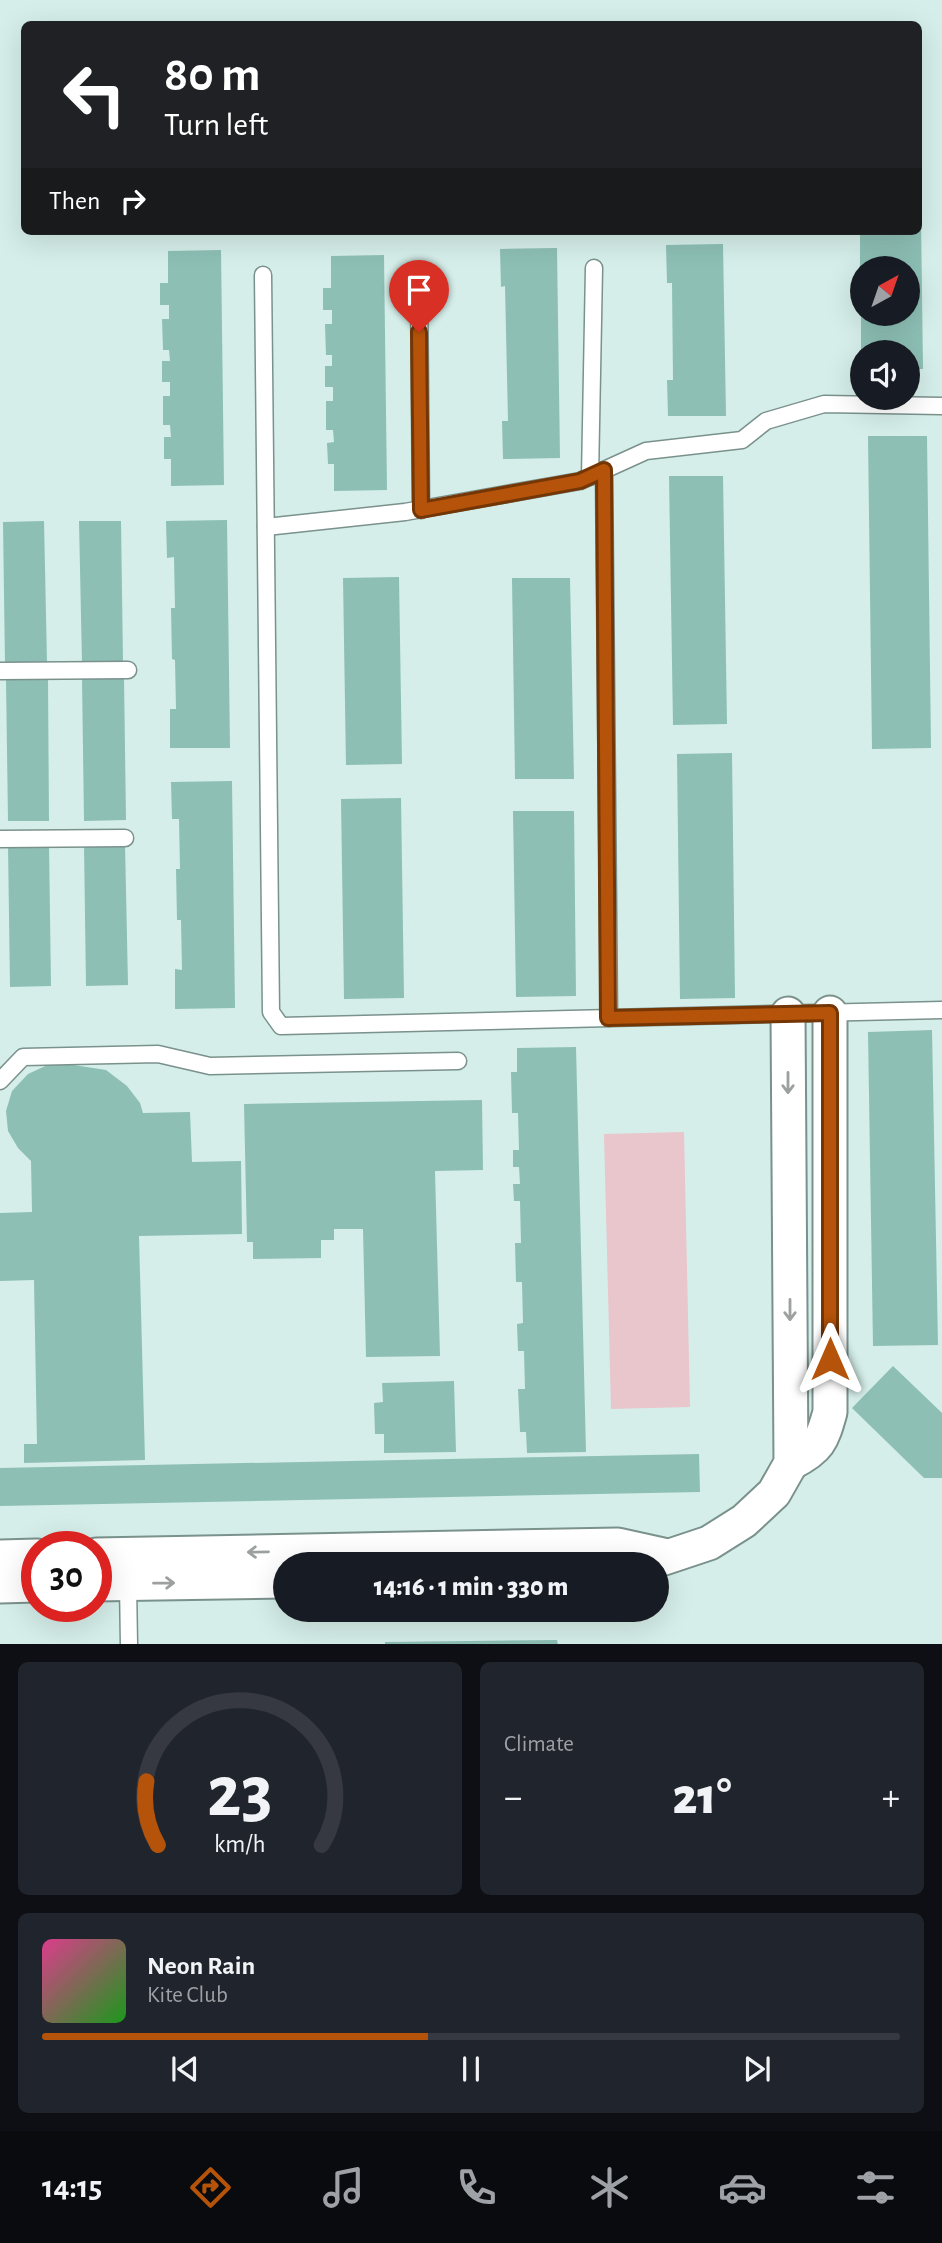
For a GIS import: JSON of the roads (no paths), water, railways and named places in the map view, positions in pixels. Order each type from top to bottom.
[{"type":"street","points":[[792,1463],[812,1453],[824,1434],[830,1412],[830,1013]]},
{"type":"street","points":[[669,1556],[709,1543],[744,1521],[774,1493],[792,1463],[788,1014]]},
{"type":"street","points":[[112,1555],[618,1545],[636,1552]]},
{"type":"street","points":[[0,1557],[21,1556]]},
{"type":"street","points":[[112,1584],[273,1581]]},
{"type":"street","points":[[0,1586],[21,1585]]},
{"type":"lane","points":[[594,268],[608,1018]]},
{"type":"lane","points":[[263,275],[271,1012],[281,1026],[942,1010]]},
{"type":"lane","points":[[419,282],[421,510]]},
{"type":"lane","points":[[266,527],[421,510],[580,481],[646,451],[742,440],[766,421],[824,404],[942,406]]},
{"type":"lane","points":[[0,671],[128,670]]},
{"type":"lane","points":[[0,839],[125,838]]},
{"type":"lane","points":[[0,1081],[23,1057],[158,1054],[209,1066],[458,1061]]},
{"type":"lane","points":[[112,1584],[129,1644]]}]
